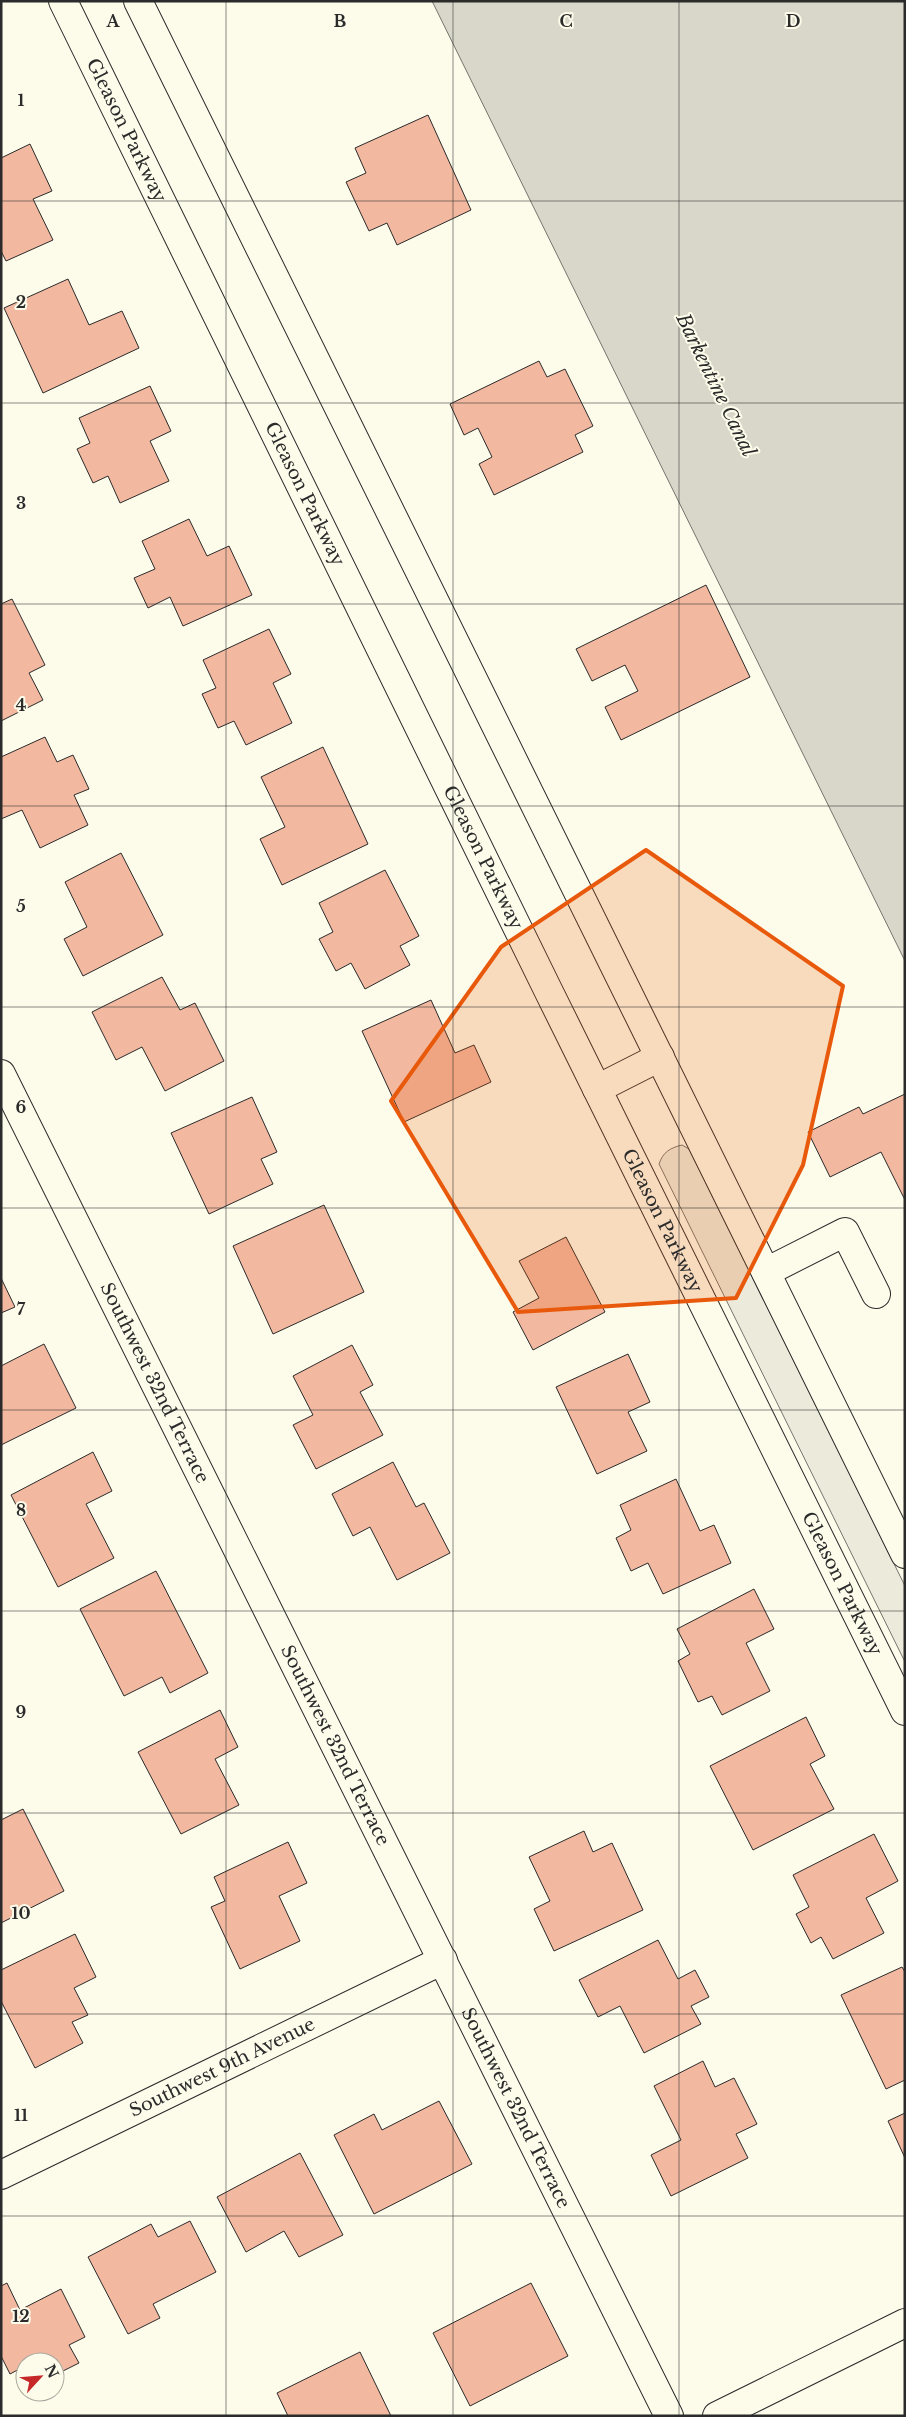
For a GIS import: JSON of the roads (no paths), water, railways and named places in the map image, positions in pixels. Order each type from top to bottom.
[{"type":"main road","name":"Gleason Parkway","points":[[63,1],[597,1089],[905,1711]]},
{"type":"main road","points":[[138,1],[766,1272],[901,1537]]},
{"type":"main road","points":[[597,1089],[660,1058]]},
{"type":"main road","name":"Southwest 32nd Terrace","points":[[1,1074],[669,2416]]},
{"type":"main road","points":[[766,1272],[845,1232],[876,1294]]},
{"type":"main road","name":"Southwest 9th Avenue","points":[[1,2175],[443,1960]]},
{"type":"main road","points":[[717,2416],[905,2323]]},
{"type":"water","name":"Barkentine Canal","points":[[432,1],[905,1],[905,961]]}]
